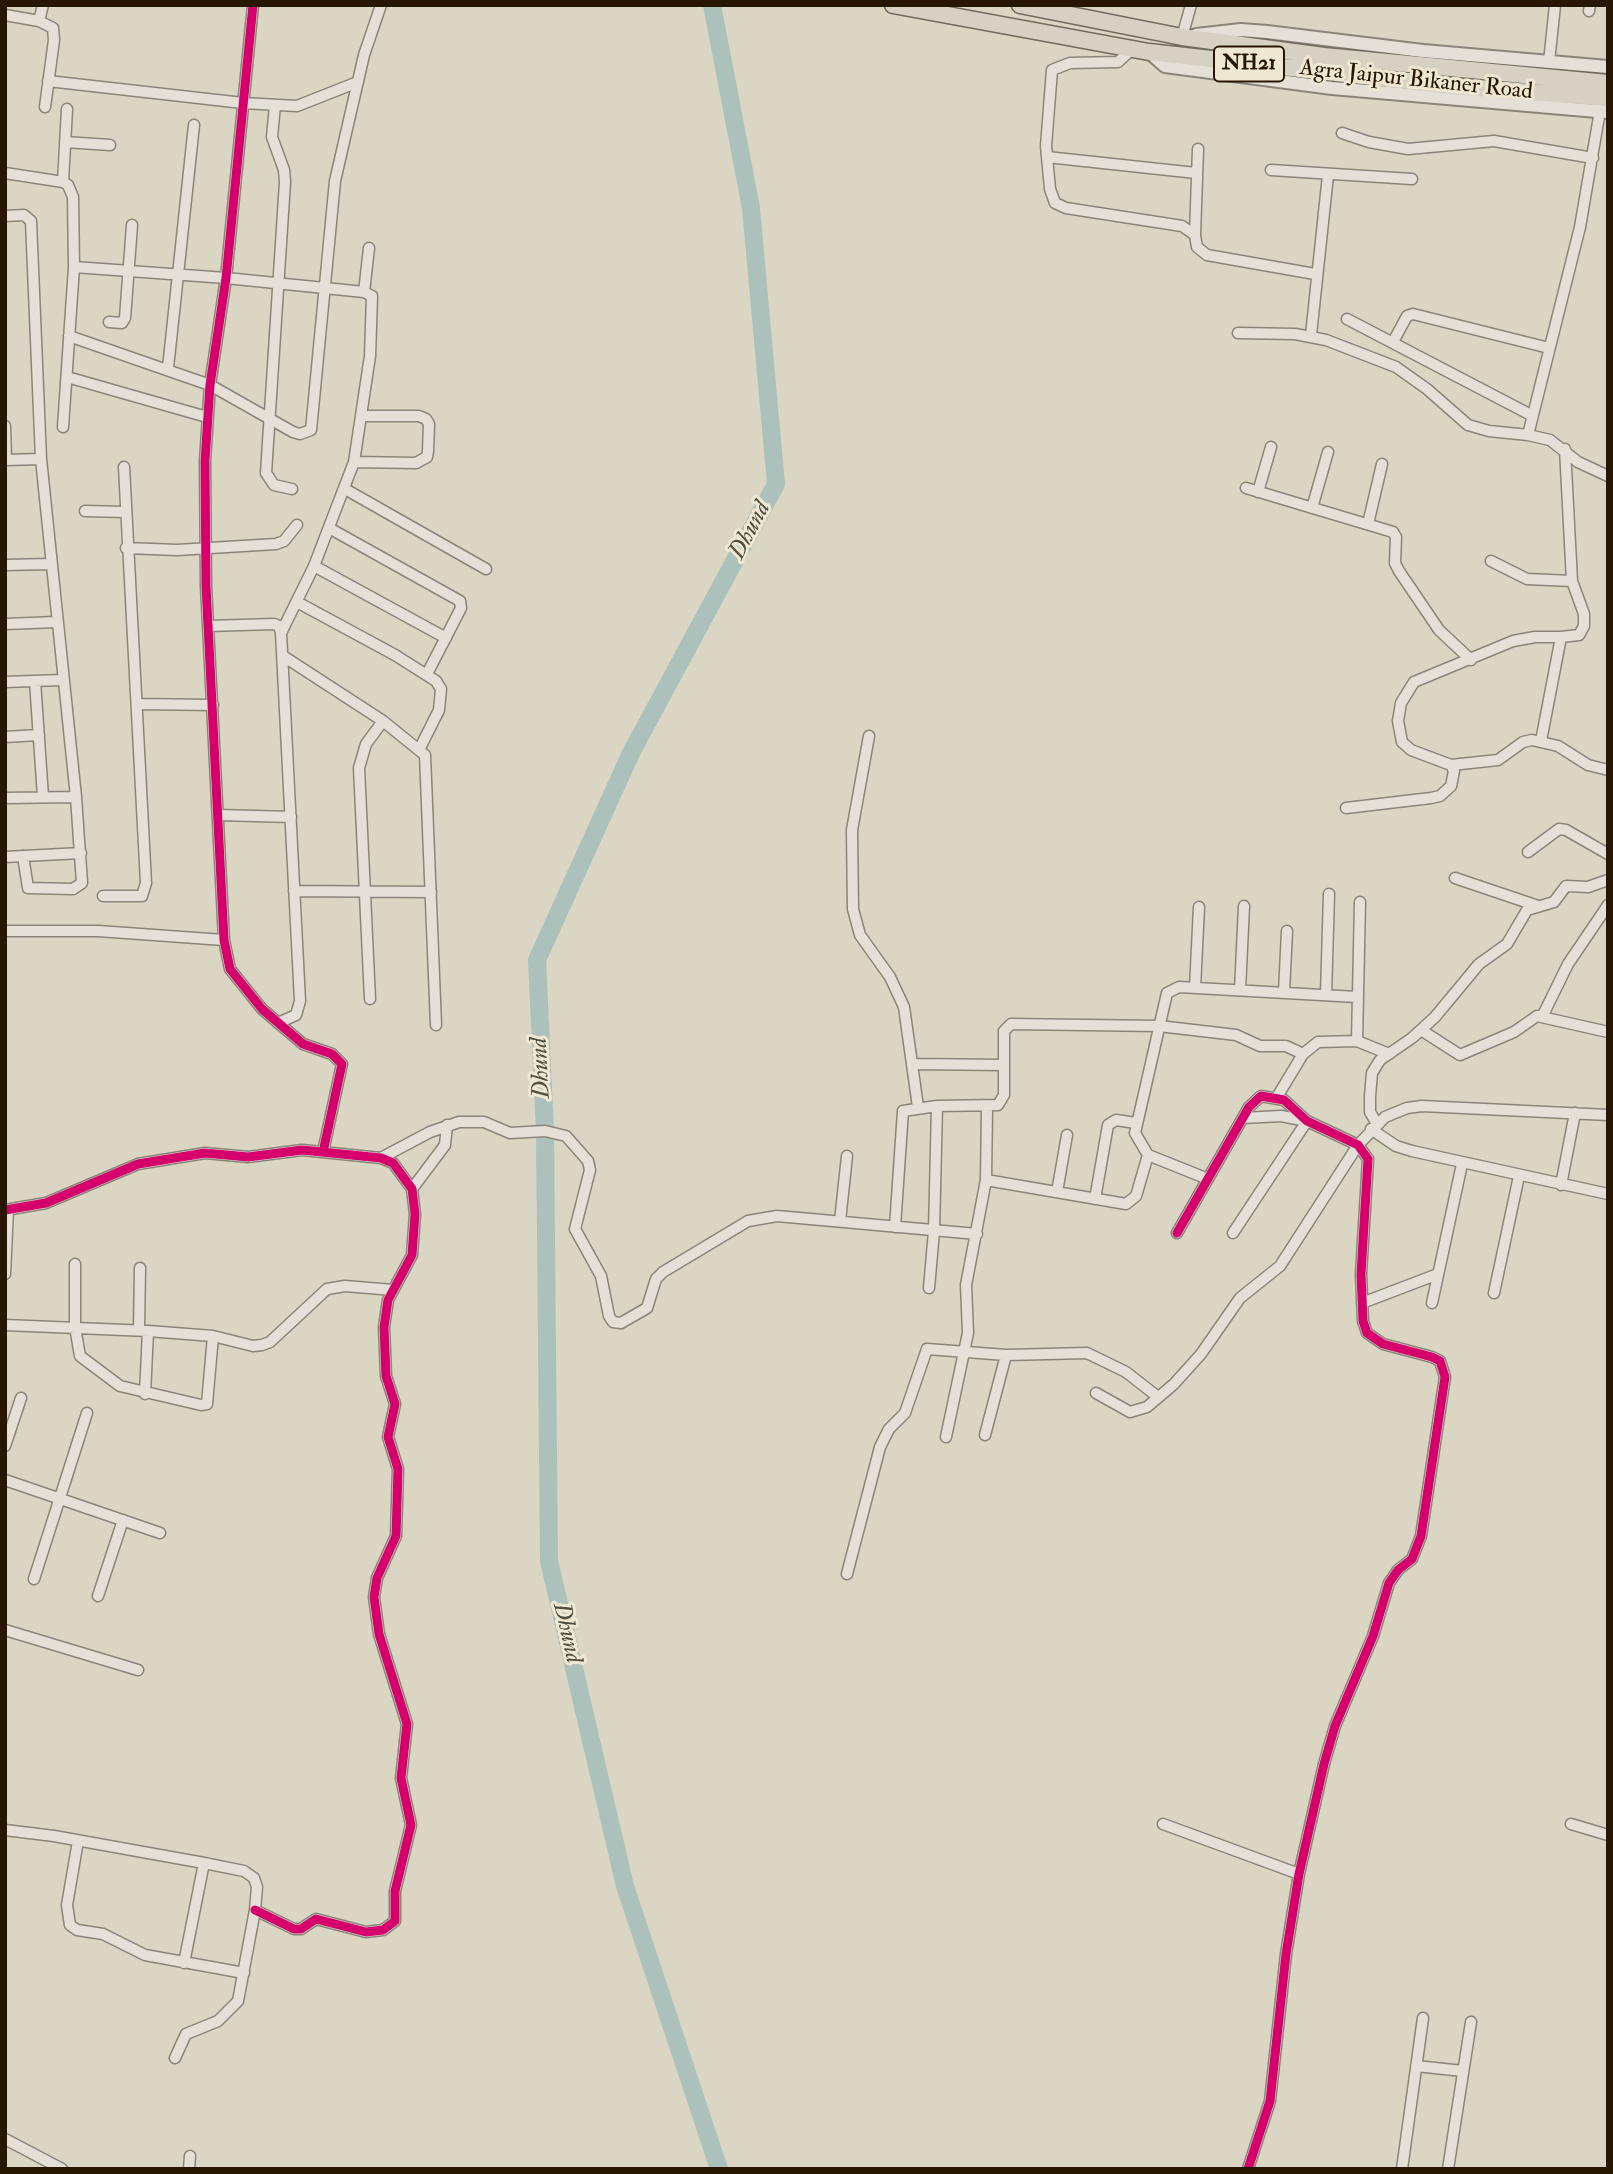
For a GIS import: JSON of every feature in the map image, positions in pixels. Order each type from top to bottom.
[{"type":"highway","name":"Agra Jaipur Bikaner Road","points":[[893,5],[1131,50],[1605,101]]},
{"type":"highway","name":"Agra Jaipur Bikaner Road","points":[[1020,5],[1182,37],[1338,58],[1605,101]]},
{"type":"street","points":[[39,21],[43,5]]},
{"type":"street","points":[[253,5],[226,278],[207,417],[205,548],[224,940],[230,969],[262,1009],[303,1044],[332,1054],[342,1064],[323,1152]]},
{"type":"street","points":[[69,336],[168,368],[210,385],[300,433],[311,430],[335,181],[358,82],[382,5]]},
{"type":"street","points":[[1191,5],[1182,37],[1241,30],[1608,67]]},
{"type":"street","points":[[1549,62],[1555,5]]},
{"type":"street","points":[[5,15],[48,24],[55,33],[45,107]]},
{"type":"street","points":[[1131,50],[1118,62],[1070,63],[1052,70],[1047,157],[1055,203],[1066,208],[1167,222],[1189,229],[1195,235]]},
{"type":"street","points":[[48,81],[275,105],[310,103],[358,82]]},
{"type":"street","points":[[1528,435],[1580,227],[1605,101]]},
{"type":"street","points":[[275,105],[272,137],[285,170],[285,182],[276,283],[266,473],[274,485],[292,489]]},
{"type":"street","points":[[63,182],[67,109]]},
{"type":"street","points":[[168,368],[194,125]]},
{"type":"street","points":[[1342,133],[1369,142],[1408,149],[1494,141],[1593,158]]},
{"type":"street","points":[[65,142],[110,145]]},
{"type":"street","points":[[1198,149],[1195,235],[1197,247],[1207,255],[1315,274]]},
{"type":"street","points":[[1047,157],[1196,173]]},
{"type":"street","points":[[1271,170],[1412,179]]},
{"type":"street","points":[[5,173],[63,182],[68,185],[72,197],[74,267],[63,427]]},
{"type":"street","points":[[1311,335],[1315,274],[1328,175]]},
{"type":"street","points":[[5,216],[24,215],[31,221],[41,459],[76,797],[82,883],[73,889],[28,888],[23,856]]},
{"type":"street","points":[[109,323],[122,323],[125,318],[132,225]]},
{"type":"street","points":[[364,292],[369,248]]},
{"type":"street","points":[[74,267],[226,278],[370,294],[373,302],[362,416],[354,462],[314,566],[281,633]]},
{"type":"street","points":[[1393,342],[1407,316],[1413,314],[1473,332],[1549,348]]},
{"type":"street","points":[[1347,319],[1531,415]]},
{"type":"street","points":[[1238,333],[1311,335],[1396,367],[1427,389],[1468,425],[1489,431],[1550,440],[1565,449],[1578,462],[1608,476]]},
{"type":"street","points":[[66,377],[207,417]]},
{"type":"street","points":[[354,462],[416,463],[427,457],[429,424],[426,419],[419,416],[362,416]]},
{"type":"street","points":[[5,426],[6,460],[41,459]]},
{"type":"street","points":[[1258,492],[1271,447]]},
{"type":"street","points":[[1565,449],[1572,581],[1584,614],[1584,626],[1579,635],[1524,638],[1414,682],[1401,703],[1398,721],[1402,743],[1411,750],[1451,765],[1498,760],[1523,742],[1541,741],[1558,746],[1588,765],[1608,770]]},
{"type":"street","points":[[1312,508],[1328,452]]},
{"type":"street","points":[[1368,524],[1382,464]]},
{"type":"street","points":[[103,895],[135,897],[142,896],[145,891],[124,467]]},
{"type":"street","points":[[1246,488],[1393,533],[1396,537],[1395,563],[1399,571],[1439,630],[1471,660]]},
{"type":"street","points":[[345,489],[486,569]]},
{"type":"street","points":[[85,511],[125,512]]},
{"type":"street","points":[[126,548],[157,550],[276,544],[285,541],[297,525]]},
{"type":"street","points":[[329,528],[456,597],[461,608],[427,674]]},
{"type":"street","points":[[1492,561],[1527,579],[1572,581]]},
{"type":"street","points":[[5,565],[51,564]]},
{"type":"street","points":[[314,566],[446,638]]},
{"type":"street","points":[[297,602],[427,674],[441,690],[442,700],[434,723],[420,748]]},
{"type":"street","points":[[5,624],[57,622]]},
{"type":"street","points":[[208,626],[269,623],[279,626],[281,633],[300,1001],[296,1015],[278,1023]]},
{"type":"street","points":[[1541,741],[1561,638]]},
{"type":"street","points":[[283,656],[420,748],[427,762],[436,1025]]},
{"type":"street","points":[[5,682],[62,680]]},
{"type":"street","points":[[35,681],[43,797]]},
{"type":"street","points":[[137,704],[213,705]]},
{"type":"street","points":[[370,999],[362,893],[359,768],[366,744],[383,721]]},
{"type":"street","points":[[5,737],[39,735]]},
{"type":"street","points":[[869,736],[852,830],[854,916],[860,935],[890,977],[904,1007],[918,1108]]},
{"type":"street","points":[[1346,808],[1440,796],[1451,786],[1454,771],[1451,765]]},
{"type":"street","points":[[5,798],[76,797]]},
{"type":"street","points":[[219,815],[291,817]]},
{"type":"street","points":[[1528,852],[1559,830],[1566,830],[1608,854]]},
{"type":"street","points":[[5,857],[81,853]]},
{"type":"street","points":[[1455,878],[1538,906]]},
{"type":"street","points":[[1608,880],[1588,887],[1566,886],[1554,902],[1527,910],[1507,944],[1479,964],[1421,1030],[1375,1066],[1373,1120],[1396,1146],[1462,1164],[1608,1194]]},
{"type":"street","points":[[295,891],[431,892]]},
{"type":"street","points":[[1326,995],[1329,894]]},
{"type":"street","points":[[1357,1041],[1360,902]]},
{"type":"street","points":[[1240,990],[1244,905]]},
{"type":"street","points":[[1421,1030],[1454,1053],[1467,1055],[1543,1015],[1568,964],[1608,905]]},
{"type":"street","points":[[1195,988],[1199,907]]},
{"type":"street","points":[[5,931],[98,931],[224,940]]},
{"type":"street","points":[[1284,992],[1287,931]]},
{"type":"street","points":[[1208,1179],[1147,1155],[1137,1141],[1136,1123],[1167,993],[1179,988],[1195,988],[1357,998]]},
{"type":"street","points":[[1543,1015],[1608,1032]]},
{"type":"street","points":[[895,1227],[903,1111],[937,1106],[987,1107],[1003,1101],[1004,1031],[1010,1024],[1159,1026],[1236,1035],[1261,1046],[1286,1046],[1303,1054]]},
{"type":"street","points":[[1277,1097],[1303,1054],[1318,1042],[1357,1041],[1389,1054]]},
{"type":"street","points":[[913,1065],[1004,1065]]},
{"type":"street","points":[[1177,1233],[1243,1118],[1261,1096],[1277,1097],[1293,1107],[1307,1121]]},
{"type":"street","points":[[929,1287],[934,1231],[937,1106]]},
{"type":"street","points":[[1096,1393],[1130,1412],[1139,1411],[1188,1370],[1241,1298],[1280,1266],[1353,1142],[1373,1120],[1396,1111],[1422,1106],[1608,1115]]},
{"type":"street","points":[[946,1437],[966,1350],[966,1285],[986,1180],[987,1107]]},
{"type":"street","points":[[1561,1185],[1575,1113]]},
{"type":"street","points":[[1243,1118],[1281,1116],[1307,1121],[1353,1142],[1366,1152],[1369,1168],[1362,1303],[1367,1333],[1374,1340],[1432,1357],[1440,1362],[1445,1377],[1421,1536],[1412,1559],[1398,1570],[1389,1583],[1373,1636],[1335,1726],[1299,1874],[1286,1955],[1270,2101],[1248,2169]]},
{"type":"street","points":[[1096,1199],[1108,1125],[1116,1120],[1136,1123]]},
{"type":"street","points":[[5,1274],[6,1210],[46,1203],[153,1160],[205,1153],[248,1157],[289,1150],[381,1157],[447,1125],[473,1121],[510,1133],[545,1131],[566,1136],[588,1161],[590,1170],[575,1229],[601,1276],[609,1316],[613,1322],[631,1320],[647,1307],[656,1279],[663,1272],[748,1221],[777,1216],[977,1234]]},
{"type":"street","points":[[1233,1233],[1307,1121]]},
{"type":"street","points":[[412,1189],[445,1145],[447,1125]]},
{"type":"street","points":[[1058,1192],[1068,1135]]},
{"type":"street","points":[[986,1180],[1126,1204],[1132,1202],[1147,1155]]},
{"type":"street","points":[[840,1221],[847,1156]]},
{"type":"street","points":[[255,1910],[294,1929],[301,1929],[316,1919],[366,1932],[383,1930],[395,1921],[395,1891],[411,1825],[401,1778],[407,1724],[379,1634],[374,1597],[377,1578],[396,1536],[398,1469],[388,1437],[395,1404],[386,1376],[384,1327],[393,1290],[412,1255],[415,1214],[412,1189],[401,1172],[381,1157]]},
{"type":"street","points":[[1432,1303],[1462,1164]]},
{"type":"street","points":[[1494,1293],[1519,1176]]},
{"type":"street","points":[[75,1264],[75,1327],[78,1350],[85,1362],[120,1386],[145,1394],[207,1404],[214,1336]]},
{"type":"street","points":[[140,1268],[145,1394]]},
{"type":"street","points":[[1362,1303],[1438,1275]]},
{"type":"street","points":[[5,1325],[143,1330],[214,1336],[253,1346],[270,1342],[327,1289],[345,1286],[393,1290]]},
{"type":"street","points":[[847,1574],[880,1447],[889,1429],[905,1412],[922,1356],[927,1349],[935,1347],[1006,1355],[1087,1353],[1126,1372],[1158,1397]]},
{"type":"street","points":[[985,1435],[1006,1355]]},
{"type":"street","points":[[5,1446],[21,1398]]},
{"type":"street","points":[[34,1579],[87,1413]]},
{"type":"street","points":[[5,1480],[160,1532]]},
{"type":"street","points":[[99,1595],[123,1520]]},
{"type":"street","points":[[5,1630],[138,1670]]},
{"type":"street","points":[[1163,1824],[1299,1874]]},
{"type":"street","points":[[1571,1824],[1608,1835]]},
{"type":"street","points":[[5,1830],[204,1863],[244,1871],[254,1878],[257,1887],[255,1910],[238,2001],[218,2021],[187,2034],[175,2058]]},
{"type":"street","points":[[78,1840],[67,1905],[70,1925],[77,1930],[103,1934],[145,1955],[244,1973]]},
{"type":"street","points":[[184,1963],[204,1863]]},
{"type":"street","points":[[1402,2169],[1423,2018]]},
{"type":"street","points":[[1448,2169],[1471,2022]]},
{"type":"street","points":[[1416,2066],[1463,2071]]},
{"type":"street","points":[[5,2139],[62,2169]]},
{"type":"street","points":[[189,2169],[190,2156]]},
{"type":"waterway","name":"Dhund","points":[[712,5],[751,208],[776,484],[631,753],[537,960],[545,1131],[549,1561],[625,1886],[719,2169]]},
{"type":"cycle path","points":[[253,5],[226,278],[210,385],[205,461],[206,586],[224,940],[230,969],[262,1009],[303,1044],[332,1054],[342,1064],[323,1152]]},
{"type":"cycle path","points":[[1177,1233],[1249,1107],[1261,1096],[1284,1100],[1307,1121],[1358,1145],[1368,1159],[1361,1274],[1363,1321],[1367,1333],[1383,1344],[1440,1361],[1445,1377],[1421,1536],[1412,1559],[1398,1570],[1389,1583],[1373,1636],[1335,1726],[1324,1764],[1299,1874],[1286,1954],[1270,2101],[1248,2169]]},
{"type":"cycle path","points":[[5,1210],[46,1203],[138,1164],[205,1153],[248,1157],[302,1150],[381,1158],[393,1163],[412,1189],[415,1214],[412,1255],[388,1300],[384,1327],[386,1376],[395,1404],[388,1437],[398,1469],[396,1536],[377,1578],[374,1597],[379,1634],[407,1724],[401,1778],[411,1825],[395,1891],[395,1921],[383,1930],[366,1932],[316,1919],[301,1929],[294,1929],[255,1910]]}]
